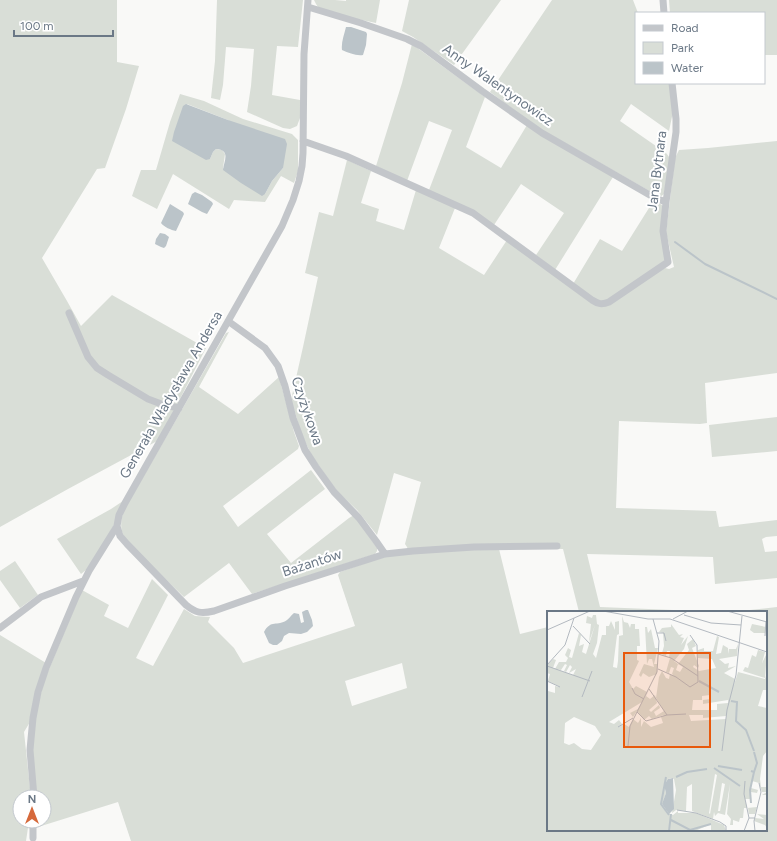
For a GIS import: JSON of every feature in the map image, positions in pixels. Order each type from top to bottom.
[{"type":"street","points":[[663,0],[664,12]]},
{"type":"street","name":"Generała Władysława Andersa","points":[[33,789],[30,750],[37,697],[48,663],[83,581],[117,526],[119,515],[125,503],[282,226],[297,189],[301,173],[303,142],[304,54],[308,4]]},
{"type":"street","name":"Anny Walentynowicz","points":[[308,4],[407,39],[421,46],[487,95],[542,133],[654,198],[666,202]]},
{"type":"street","name":"Jana Bytnara","points":[[303,142],[346,156],[473,213],[592,300],[599,304],[606,304],[668,262],[664,231],[666,202],[676,132],[672,84]]},
{"type":"street","points":[[69,312],[88,357],[97,368],[148,399],[164,405],[179,408]]},
{"type":"street","name":"Czyżykowa","points":[[228,321],[265,348],[278,366],[293,418],[305,450],[334,492],[359,518],[385,554]]},
{"type":"street","name":"Bażantów","points":[[117,526],[120,536],[186,605],[193,610],[205,613],[385,554],[474,547],[557,546]]},
{"type":"street","points":[[0,628],[42,597],[83,581]]},
{"type":"street","points":[[33,838],[34,829]]},
{"type":"green space","points":[[0,0],[117,0],[117,62],[139,66],[126,109],[105,168],[97,169],[42,258],[81,326],[112,295],[206,348],[159,440],[0,527]]},
{"type":"green space","points":[[217,0],[303,0],[298,47],[277,46],[272,95],[300,100],[300,118],[297,126],[290,129],[283,128],[247,112],[254,49],[226,47],[223,85],[220,100],[211,98],[215,61]]},
{"type":"green space","points":[[314,0],[380,0],[376,23],[343,16],[318,7]]},
{"type":"green space","points":[[409,0],[501,0],[454,65],[402,31]]},
{"type":"green space","points":[[552,0],[633,0],[638,12],[635,12],[635,84],[670,84],[673,112],[669,131],[631,104],[620,121],[666,153],[670,158],[664,194],[660,197],[537,127],[490,92]]},
{"type":"green space","points":[[669,0],[777,0],[777,55],[765,55],[765,12],[670,12]]},
{"type":"green space","points":[[412,44],[485,97],[466,147],[501,168],[527,125],[613,177],[555,270],[536,255],[564,213],[521,184],[494,225],[429,190],[452,130],[429,121],[407,181],[376,166],[402,83]]},
{"type":"green space","points":[[180,94],[204,101],[243,119],[292,134],[298,140],[298,171],[294,183],[281,176],[265,202],[234,200],[229,209],[173,174],[157,209],[132,196],[141,170],[156,170]],"holes":[[[187,104],[228,120],[283,168],[272,181],[265,194],[223,168],[225,154],[222,150],[216,149],[210,159]]]},
{"type":"green space","points":[[777,141],[777,373],[705,383],[707,423],[619,421],[616,508],[716,511],[719,527],[777,520],[777,536],[762,539],[765,552],[777,551],[777,578],[715,584],[713,557],[587,554],[600,607],[698,611],[579,611],[563,549],[499,549],[520,634],[547,627],[547,831],[767,831],[767,611],[740,611],[777,607],[777,841],[131,841],[118,802],[52,823],[52,789],[36,789],[32,755],[35,717],[44,681],[82,590],[109,605],[104,616],[128,628],[152,579],[168,595],[136,658],[153,666],[184,609],[195,616],[210,617],[208,622],[234,648],[243,663],[355,626],[338,575],[340,572],[389,556],[409,553],[405,544],[421,482],[394,473],[377,535],[357,510],[338,492],[311,454],[302,435],[291,400],[318,277],[305,273],[319,212],[333,216],[347,160],[371,171],[361,203],[379,209],[376,221],[404,230],[416,190],[455,208],[439,248],[484,275],[507,240],[598,306],[665,268],[669,269],[674,267],[666,232],[675,158],[679,150]],"holes":[[[402,663],[407,688],[352,706],[345,681]]]},
{"type":"green space","points":[[654,200],[662,205],[664,262],[607,301],[598,301],[573,284],[600,239],[622,251]]},
{"type":"green space","points":[[229,332],[199,387],[238,414],[279,377],[299,446],[298,449],[223,506],[238,527],[311,470],[325,489],[267,534],[291,563],[354,515],[377,548],[377,551],[375,554],[252,594],[229,563],[184,597],[128,543],[122,532],[122,517],[123,512],[226,333]]},
{"type":"green space","points":[[777,417],[777,451],[712,457],[709,425]]},
{"type":"green space","points":[[123,501],[115,523],[101,548],[86,570],[81,574],[57,539]]},
{"type":"green space","points":[[15,561],[38,595],[20,608],[0,580],[0,571]]},
{"type":"green space","points":[[0,635],[46,663],[30,722],[24,732],[30,789],[12,789],[12,829],[28,829],[26,841],[0,841]]},
{"type":"water","points":[[346,27],[351,27],[366,32],[366,45],[363,55],[355,55],[342,50],[342,42]]},
{"type":"water","points":[[186,104],[285,139],[287,144],[283,168],[272,181],[265,194],[262,196],[223,170],[226,156],[224,151],[216,149],[210,159],[206,160],[172,141],[183,106]]},
{"type":"water","points":[[195,192],[212,202],[213,204],[207,214],[188,204],[192,194]]},
{"type":"water","points":[[170,204],[184,214],[176,231],[164,226],[161,223]]},
{"type":"water","points":[[160,233],[169,237],[164,248],[155,244]]},
{"type":"water","points":[[308,610],[313,626],[307,632],[301,634],[289,633],[284,636],[282,641],[277,645],[269,643],[264,632],[269,626],[283,622],[294,613],[299,614],[301,623],[304,622],[302,612]]},
{"type":"waterway","points":[[675,242],[705,264],[777,299]]}]
